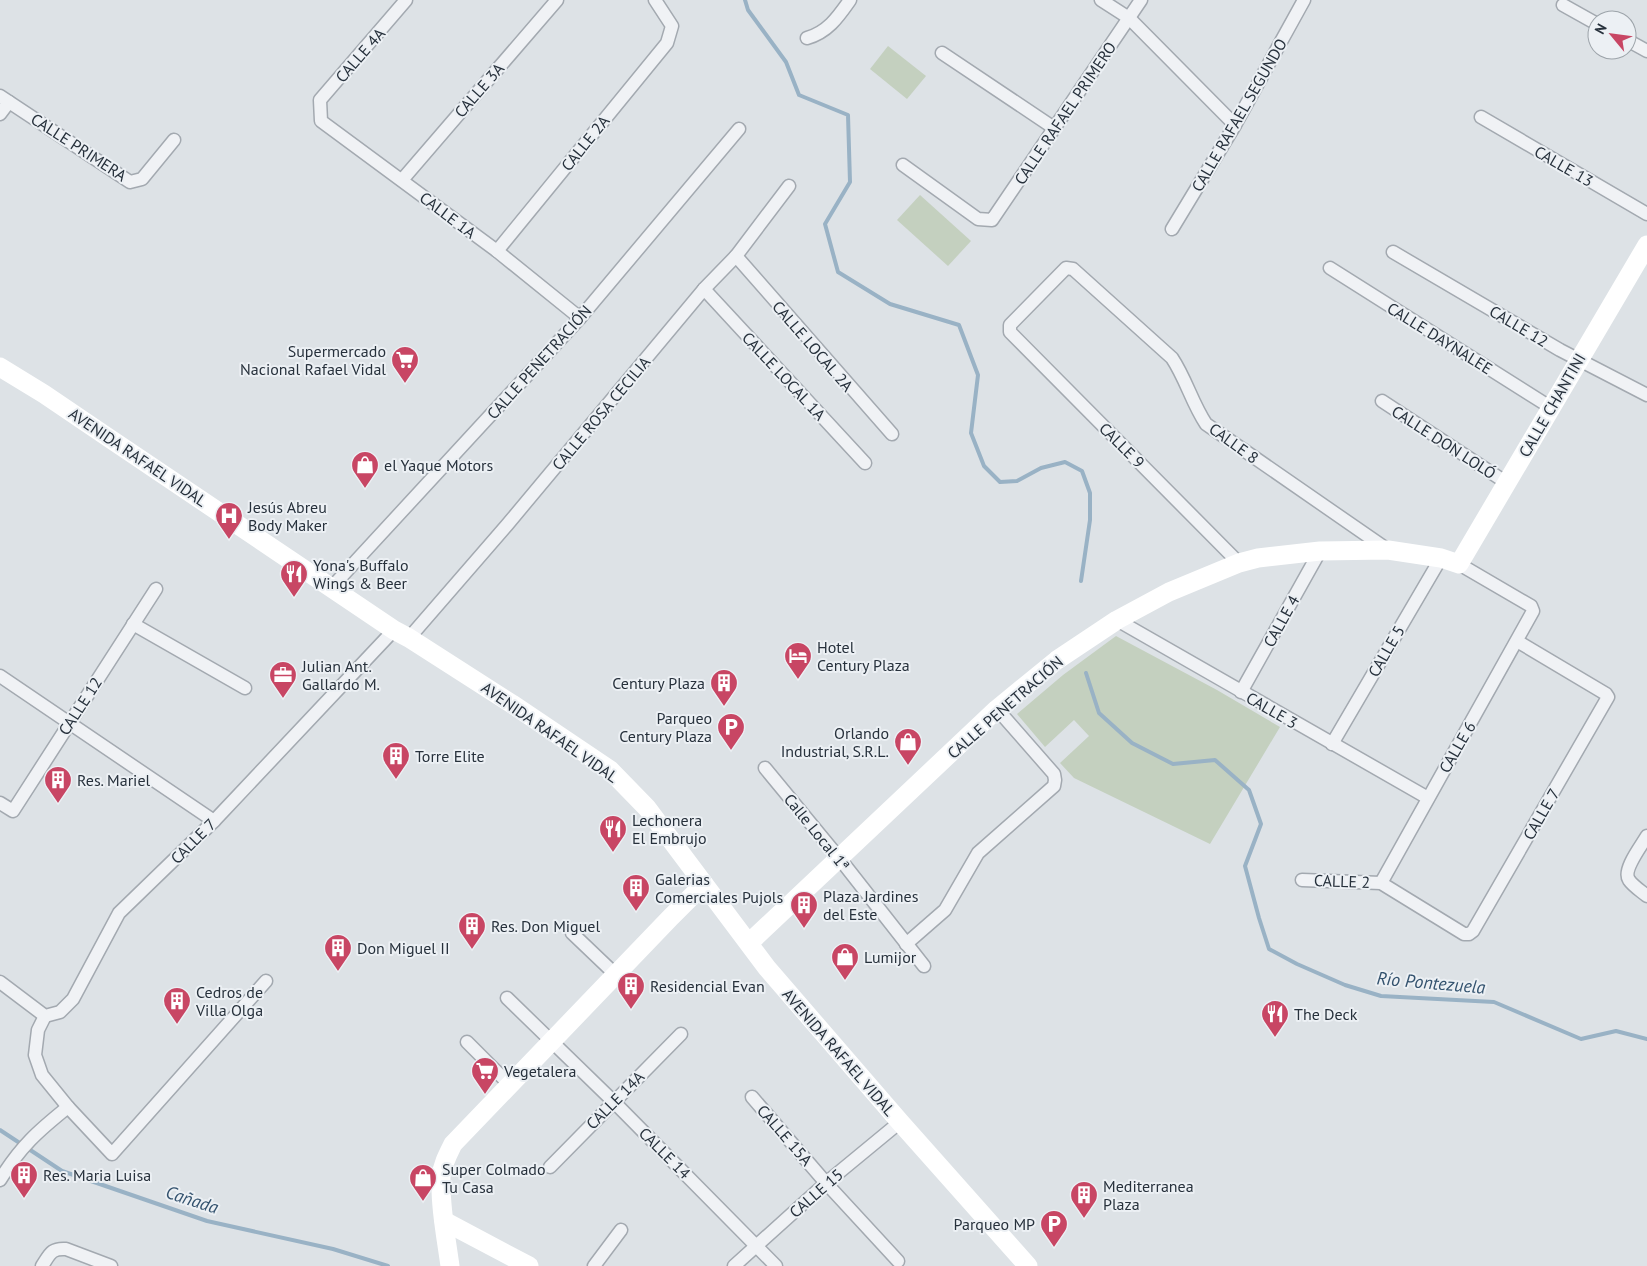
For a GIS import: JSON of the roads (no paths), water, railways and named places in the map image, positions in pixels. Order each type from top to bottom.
[{"type":"main road","name":"CALLE CHANTINI","points":[[1450,561],[1507,483],[1647,245]]},
{"type":"main road","name":"AVENIDA RAFAEL VIDAL","points":[[0,368],[44,394],[331,588],[512,704],[610,770],[647,808],[767,968],[1028,1266]]},
{"type":"main road","name":"CALLE PENETRACIÓN","points":[[749,943],[997,709],[1057,660],[1117,620],[1169,592],[1239,563],[1258,558],[1320,551],[1388,550],[1450,561]]},
{"type":"main road","points":[[450,1266],[441,1176],[445,1159],[453,1144],[704,884]]},
{"type":"main road","points":[[444,1221],[529,1266]]},
{"type":"street","name":"CALLE 4A","points":[[320,112],[320,100],[406,0]]},
{"type":"street","name":"CALLE 3A","points":[[402,180],[558,0]]},
{"type":"street","name":"CALLE 2A","points":[[497,251],[667,43],[672,26],[655,0]]},
{"type":"street","points":[[807,38],[819,34],[828,27],[850,0]]},
{"type":"street","points":[[1101,0],[1129,18],[1235,125]]},
{"type":"street","name":"CALLE RAFAEL PRIMERO","points":[[903,164],[978,219],[992,220],[1141,0]]},
{"type":"street","name":"CALLE RAFAEL SEGUNDO","points":[[1172,229],[1235,125],[1304,0]]},
{"type":"street","points":[[1563,5],[1587,18]]},
{"type":"street","points":[[942,53],[1054,128]]},
{"type":"street","points":[[0,114],[4,99]]},
{"type":"street","name":"CALLE PRIMERA","points":[[4,99],[130,182],[142,179],[174,140]]},
{"type":"street","name":"CALLE 1A","points":[[320,112],[321,121],[497,251],[580,318]]},
{"type":"street","name":"CALLE 13","points":[[1481,117],[1647,214]]},
{"type":"street","name":"CALLE PENETRACIÓN","points":[[331,588],[580,318],[739,129]]},
{"type":"street","name":"CALLE ROSA CECILIA","points":[[402,634],[507,525],[704,289],[736,256],[789,186]]},
{"type":"street","name":"CALLE 12","points":[[1393,252],[1578,360],[1647,395]]},
{"type":"street","name":"CALLE LOCAL 2A","points":[[736,256],[892,434]]},
{"type":"street","name":"CALLE 8","points":[[1010,325],[1066,268],[1073,269],[1172,358],[1180,370],[1200,416],[1210,427],[1388,550]]},
{"type":"street","name":"CALLE DAYNALEE","points":[[1330,268],[1550,407]]},
{"type":"street","name":"CALLE LOCAL 1A","points":[[704,289],[865,463]]},
{"type":"street","name":"CALLE 9","points":[[1010,325],[1010,332],[1239,563]]},
{"type":"street","name":"CALLE DON LOLÓ","points":[[1382,401],[1507,483]]},
{"type":"street","name":"CALLE 4","points":[[1241,692],[1320,551]]},
{"type":"street","name":"CALLE PENETRACIÓN","points":[[1450,561],[1531,606],[1533,612]]},
{"type":"street","name":"CALLE 5","points":[[1332,744],[1450,561]]},
{"type":"street","name":"CALLE 12","points":[[0,804],[13,810],[156,589]]},
{"type":"street","name":"CALLE 6","points":[[1381,883],[1533,612]]},
{"type":"street","name":"CALLE 3","points":[[1117,620],[1428,798]]},
{"type":"street","points":[[133,624],[245,688]]},
{"type":"street","name":"CALLE 7","points":[[45,1016],[60,1012],[73,999],[119,913],[402,634]]},
{"type":"street","name":"CALLE 7","points":[[1381,883],[1464,934],[1469,934],[1607,701],[1606,694],[1517,642]]},
{"type":"street","points":[[0,676],[214,821]]},
{"type":"street","points":[[906,944],[945,910],[978,853],[1054,786],[1054,774],[997,709]]},
{"type":"street","name":"Calle Local 1ª","points":[[765,768],[840,859],[924,966]]},
{"type":"street","points":[[1647,836],[1628,868],[1627,874],[1628,879],[1647,896]]},
{"type":"street","name":"CALLE 2","points":[[1302,880],[1381,883]]},
{"type":"street","points":[[572,933],[616,975]]},
{"type":"street","points":[[0,982],[45,1016],[38,1030],[35,1055],[42,1075],[68,1108],[112,1154],[266,981]]},
{"type":"street","name":"CALLE 14","points":[[507,998],[614,1102],[776,1266]]},
{"type":"street","name":"CALLE 14A","points":[[550,1167],[681,1034]]},
{"type":"street","points":[[467,1042],[509,1084]]},
{"type":"street","name":"CALLE 15A","points":[[752,1097],[898,1261]]},
{"type":"street","points":[[0,1180],[13,1159],[37,1132],[68,1108]]},
{"type":"street","name":"CALLE 15","points":[[734,1266],[826,1182],[900,1122]]},
{"type":"street","points":[[594,1266],[621,1230]]},
{"type":"street","points":[[42,1266],[52,1251],[59,1249],[66,1249],[111,1266]]},
{"type":"waterway","points":[[745,0],[748,10],[786,62],[799,95],[848,115],[850,182],[825,224],[838,272],[890,304],[959,325],[978,375],[971,433],[984,466],[1000,482],[1017,481],[1041,468],[1065,462],[1082,471],[1090,493],[1090,520],[1081,581]]},
{"type":"waterway","name":"Río Pontezuela","points":[[1086,673],[1099,713],[1132,743],[1173,764],[1215,760],[1249,790],[1261,824],[1245,866],[1269,949],[1297,964],[1345,985],[1381,996],[1494,1002],[1581,1039],[1616,1031],[1647,1039]]},
{"type":"waterway","name":"Cañada","points":[[0,1130],[62,1171],[207,1221],[333,1249],[388,1266]]},
{"type":"place","name":"Supermercado Nacional Rafael Vidal","points":[[405,384]]},
{"type":"place","name":"el Yaque Motors","points":[[365,489]]},
{"type":"place","name":"Jesús Abreu Body Maker","points":[[229,540]]},
{"type":"place","name":"Yona's Buffalo Wings & Beer","points":[[294,598]]},
{"type":"place","name":"Hotel Century Plaza","points":[[798,680]]},
{"type":"place","name":"Julian Ant. Gallardo M.","points":[[283,699]]},
{"type":"place","name":"Century Plaza","points":[[724,707]]},
{"type":"place","name":"Parqueo Century Plaza","points":[[731,751]]},
{"type":"place","name":"Orlando Industrial, S.R.L.","points":[[908,766]]},
{"type":"place","name":"Torre Elite","points":[[396,780]]},
{"type":"place","name":"Res. Mariel","points":[[58,804]]},
{"type":"place","name":"Lechonera El Embrujo","points":[[613,853]]},
{"type":"place","name":"Galerias Comerciales Pujols","points":[[636,912]]},
{"type":"place","name":"Plaza Jardines del Este","points":[[804,929]]},
{"type":"place","name":"Res. Don Miguel","points":[[472,950]]},
{"type":"place","name":"Don Miguel II","points":[[338,972]]},
{"type":"place","name":"Lumijor","points":[[845,981]]},
{"type":"place","name":"Residencial Evan","points":[[631,1010]]},
{"type":"place","name":"Cedros de Villa Olga","points":[[177,1025]]},
{"type":"place","name":"The Deck","points":[[1275,1038]]},
{"type":"place","name":"Vegetalera","points":[[485,1095]]},
{"type":"place","name":"Res. Maria Luisa","points":[[24,1199]]},
{"type":"place","name":"Super Colmado Tu Casa","points":[[423,1202]]},
{"type":"place","name":"Mediterranea Plaza","points":[[1084,1219]]},
{"type":"place","name":"Parqueo MP","points":[[1054,1248]]}]
